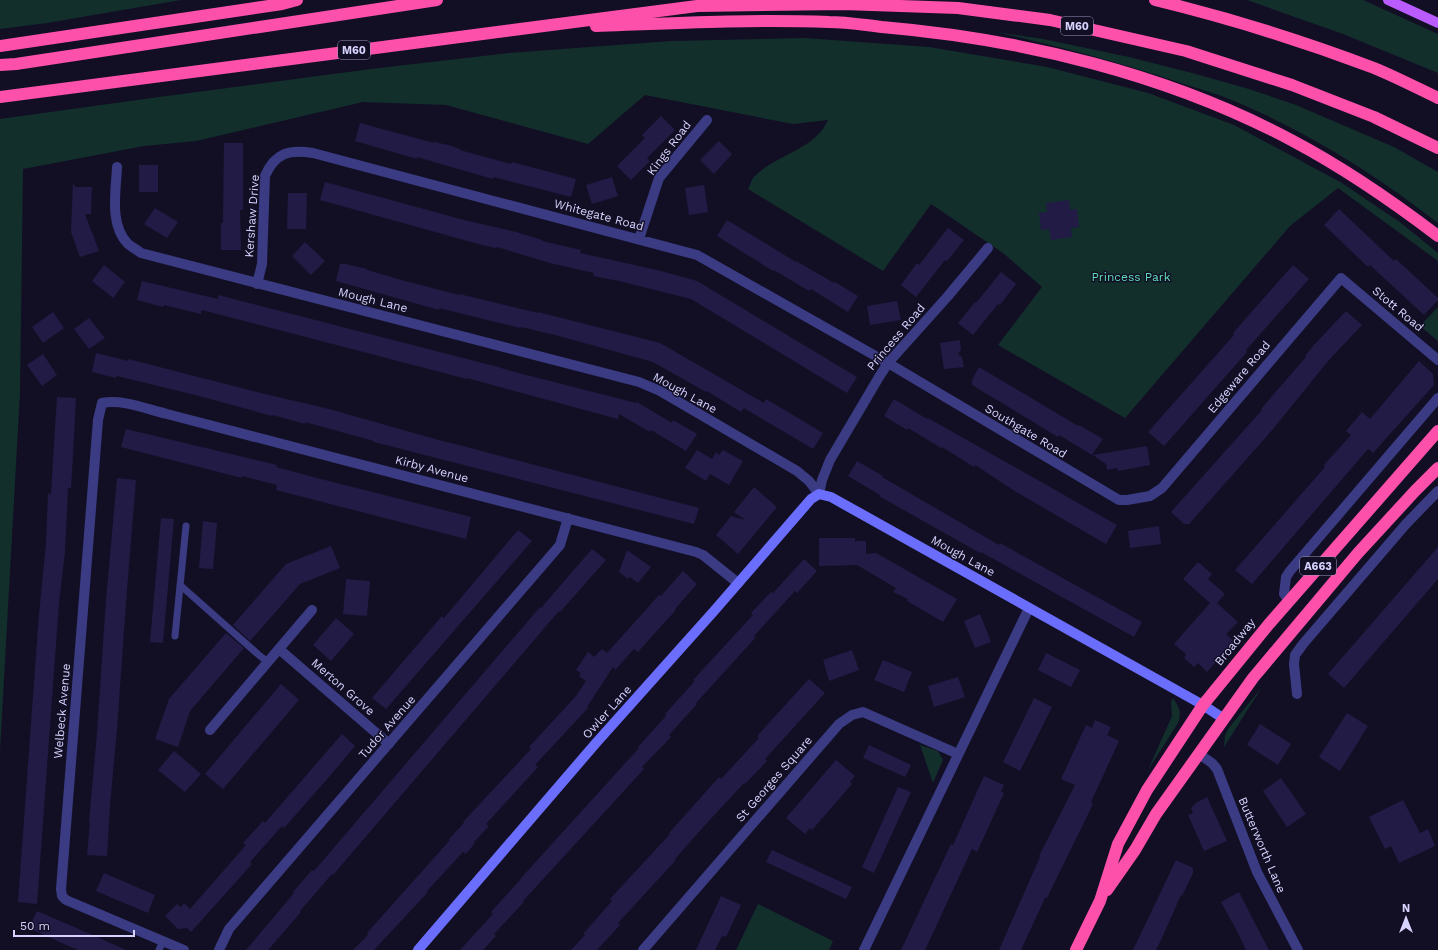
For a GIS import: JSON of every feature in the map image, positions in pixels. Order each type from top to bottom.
[{"type":"highway","points":[[0,46],[282,4],[296,0]]},
{"type":"highway","points":[[0,65],[16,64],[436,0]]},
{"type":"highway","points":[[1155,0],[1195,9],[1289,39],[1375,69],[1438,98]]},
{"type":"highway","name":"M60","points":[[6,96],[704,6],[842,4],[958,8],[1050,20],[1186,51],[1292,85],[1374,117],[1438,148]]},
{"type":"highway","points":[[517,29],[756,20],[832,22],[927,31],[994,41],[1125,73],[1189,94],[1239,115],[1291,140],[1352,175],[1438,236]]},
{"type":"highway","name":"Broadway","points":[[1100,901],[1118,844],[1147,790],[1203,705],[1241,656],[1289,600],[1438,431]]},
{"type":"highway","name":"Broadway","points":[[1076,950],[1100,901],[1135,850],[1156,814],[1252,678],[1358,554],[1438,468]]},
{"type":"main road","points":[[1388,0],[1438,23]]},
{"type":"street","name":"Kings Road","points":[[639,239],[659,178],[707,120]]},
{"type":"street","name":"Whitegate Road","points":[[280,155],[299,151],[313,153],[697,255],[888,363]]},
{"type":"street","name":"Kershaw Drive","points":[[257,284],[262,264],[265,176],[269,166],[280,155]]},
{"type":"street","name":"Mough Lane","points":[[117,167],[116,215],[119,230],[128,244],[141,253],[639,382],[660,391],[797,471],[809,481],[819,494],[831,497],[1203,705],[1224,719]]},
{"type":"street","name":"Princess Road","points":[[819,494],[822,480],[830,460],[888,363],[948,296],[988,248]]},
{"type":"street","name":"Stott Road","points":[[1341,278],[1438,360]]},
{"type":"street","name":"Edgeware Road","points":[[1156,492],[1162,488],[1341,278]]},
{"type":"street","name":"Southgate Road","points":[[888,363],[1119,500],[1150,496],[1156,492]]},
{"type":"street","points":[[1289,600],[1284,594],[1286,576],[1438,398]]},
{"type":"street","name":"Kirby Avenue","points":[[111,402],[123,403],[160,412],[696,552],[703,555],[738,583]]},
{"type":"street","name":"Welbeck Avenue","points":[[111,402],[102,403],[98,420],[61,889],[62,896],[66,900],[161,946],[184,950]]},
{"type":"street","points":[[1297,694],[1294,664],[1295,655],[1406,524],[1438,491]]},
{"type":"street","name":"Owler Lane","points":[[418,950],[591,749],[811,498],[819,494]]},
{"type":"street","name":"Tudor Avenue","points":[[218,950],[229,929],[560,545],[568,518]]},
{"type":"street","points":[[864,950],[1029,608]]},
{"type":"street","points":[[210,730],[312,610]]},
{"type":"street","name":"Merton Grove","points":[[279,650],[389,744]]},
{"type":"street","name":"St Georges Square","points":[[644,950],[839,724],[852,715],[862,712],[958,754]]},
{"type":"street","name":"Butterworth Lane","points":[[1199,754],[1212,763],[1217,769],[1257,872],[1298,950]]},
{"type":"lane","points":[[175,636],[186,526]]},
{"type":"lane","points":[[180,585],[268,662]]},
{"type":"green space","points":[[0,0],[181,0],[47,23],[0,29]]},
{"type":"green space","points":[[1247,0],[1363,0],[1438,34],[1438,73],[1343,34]]},
{"type":"green space","points":[[997,32],[1043,39],[1129,57],[1249,89],[1296,105],[1394,147],[1438,172],[1438,223],[1389,187],[1337,153],[1255,110],[1222,96],[1115,62]]},
{"type":"green space","name":"Princess Park","points":[[804,38],[929,47],[1047,67],[1148,93],[1234,125],[1342,183],[1401,223],[1438,253],[1438,261],[1338,188],[1290,226],[1125,418],[998,345],[1042,287],[1003,253],[931,204],[883,271],[748,189],[753,178],[762,170],[804,146],[822,130],[828,120],[793,124],[645,95],[588,144],[446,105],[363,102],[196,141],[144,146],[23,169],[20,392],[0,751],[0,119],[371,69],[509,53],[671,41]]},
{"type":"green space","points":[[1438,307],[1438,341],[1420,326]]},
{"type":"green space","points":[[1262,687],[1224,747],[1225,736],[1228,729]]},
{"type":"green space","points":[[1173,698],[1179,710],[1180,716],[1178,723],[1148,770],[1172,716],[1171,702]]},
{"type":"green space","points":[[920,745],[938,751],[943,760],[933,783]]},
{"type":"green space","points":[[758,904],[833,941],[829,950],[736,950]]},
{"type":"building","points":[[661,116],[675,130],[647,158],[650,161],[631,180],[617,166],[645,138],[642,135]]},
{"type":"building","points":[[360,123],[434,143],[448,145],[460,150],[511,164],[512,162],[576,179],[571,197],[493,177],[493,179],[355,141]]},
{"type":"building","points":[[719,141],[732,154],[714,174],[700,160]]},
{"type":"building","points":[[224,143],[243,143],[243,210],[240,210],[241,250],[221,250],[221,223],[223,223]]},
{"type":"building","points":[[139,165],[158,165],[158,192],[139,192]]},
{"type":"building","points":[[612,177],[618,196],[592,204],[586,185]]},
{"type":"building","points":[[73,182],[75,187],[92,187],[91,214],[85,214],[99,251],[80,257],[71,232]]},
{"type":"building","points":[[325,182],[464,220],[516,232],[542,241],[581,250],[580,253],[661,271],[697,281],[857,377],[847,393],[691,299],[593,276],[594,273],[550,263],[497,247],[482,245],[320,200]]},
{"type":"building","points":[[704,185],[708,212],[689,215],[685,188]]},
{"type":"building","points":[[288,193],[307,193],[306,229],[287,229]]},
{"type":"building","points":[[1069,200],[1070,210],[1077,209],[1079,227],[1071,228],[1072,237],[1051,240],[1049,229],[1041,230],[1039,213],[1047,212],[1046,203]]},
{"type":"building","points":[[155,208],[178,222],[167,238],[144,224]]},
{"type":"building","points":[[1339,209],[1394,261],[1396,259],[1438,298],[1438,300],[1424,315],[1370,265],[1368,267],[1324,225]]},
{"type":"building","points":[[727,220],[796,262],[834,283],[835,282],[858,296],[848,312],[811,289],[809,291],[774,270],[773,271],[717,236]]},
{"type":"building","points":[[948,228],[964,240],[947,261],[945,260],[916,297],[901,285],[917,263],[919,265]]},
{"type":"building","points":[[305,242],[325,261],[311,275],[292,256]]},
{"type":"building","points":[[340,264],[367,269],[405,281],[459,295],[538,312],[660,343],[764,403],[766,399],[823,433],[813,449],[744,408],[741,412],[707,391],[706,392],[653,362],[559,336],[439,308],[439,310],[336,281]]},
{"type":"building","points":[[104,265],[125,282],[113,298],[92,281]]},
{"type":"building","points":[[1293,265],[1309,279],[1164,446],[1148,432],[1234,335],[1233,333]]},
{"type":"building","points":[[1001,272],[1016,284],[1000,305],[998,304],[973,335],[958,323]]},
{"type":"building","points":[[142,281],[218,299],[218,295],[636,403],[637,402],[672,423],[673,420],[697,434],[686,451],[651,430],[650,432],[619,414],[618,419],[467,378],[202,310],[201,314],[164,305],[163,307],[137,300]]},
{"type":"building","points":[[897,301],[901,320],[870,325],[867,306]]},
{"type":"building","points":[[1346,311],[1362,325],[1329,360],[1273,429],[1189,524],[1184,524],[1171,512],[1262,410],[1261,409],[1306,357],[1305,356],[1313,346]]},
{"type":"building","points":[[53,312],[64,328],[43,343],[32,327]]},
{"type":"building","points":[[89,318],[105,338],[89,349],[74,329]]},
{"type":"building","points":[[960,340],[961,350],[958,354],[962,357],[964,367],[944,369],[940,343]]},
{"type":"building","points":[[96,353],[128,361],[128,359],[329,409],[442,441],[699,508],[694,524],[374,442],[305,422],[305,424],[199,396],[117,376],[116,378],[92,372]]},
{"type":"building","points":[[43,354],[57,375],[42,386],[27,365]]},
{"type":"building","points":[[1419,361],[1433,374],[1434,385],[1373,453],[1368,449],[1252,584],[1235,570],[1351,435],[1346,431],[1362,412],[1370,419]]},
{"type":"building","points":[[979,367],[1078,426],[1079,425],[1103,439],[1092,455],[1059,435],[1058,437],[972,385],[972,380]]},
{"type":"building","points":[[57,397],[76,398],[71,488],[68,488],[65,551],[59,603],[37,904],[18,902],[39,614],[46,544],[48,493],[51,494]]},
{"type":"building","points":[[894,399],[1117,525],[1106,544],[1018,493],[975,465],[974,467],[942,447],[941,448],[908,428],[907,430],[884,416]]},
{"type":"building","points":[[126,429],[277,465],[276,467],[471,517],[466,539],[276,490],[277,485],[242,476],[242,478],[121,447]]},
{"type":"building","points":[[1147,446],[1150,465],[1118,471],[1117,468],[1107,470],[1106,464],[1093,455]]},
{"type":"building","points":[[697,450],[712,459],[716,452],[719,455],[723,450],[743,461],[729,485],[710,474],[706,481],[685,468]]},
{"type":"building","points":[[857,461],[999,545],[1000,543],[1142,622],[1134,637],[879,496],[880,495],[848,476]]},
{"type":"building","points":[[117,478],[136,480],[107,856],[87,855],[106,600]]},
{"type":"building","points":[[754,487],[777,507],[738,554],[716,535],[731,516],[745,520],[734,512]]},
{"type":"building","points":[[161,518],[174,519],[163,643],[150,642]]},
{"type":"building","points":[[203,521],[217,523],[213,569],[199,568]]},
{"type":"building","points":[[1159,526],[1161,544],[1130,548],[1128,531]]},
{"type":"building","points":[[518,530],[532,541],[386,709],[372,698],[442,616],[444,618]]},
{"type":"building","points":[[819,538],[855,538],[855,541],[866,541],[866,554],[876,553],[957,599],[943,622],[907,601],[908,599],[893,592],[896,588],[857,565],[819,566]]},
{"type":"building","points":[[331,546],[340,568],[300,584],[250,641],[233,625],[286,564]]},
{"type":"building","points":[[1438,547],[1438,579],[1344,688],[1328,674]]},
{"type":"building","points":[[592,549],[606,560],[560,612],[559,611],[268,950],[246,950],[294,893],[293,892],[312,870],[314,871],[540,607],[541,608]]},
{"type":"building","points":[[627,550],[651,567],[638,583],[630,577],[628,579],[619,572]]},
{"type":"building","points":[[804,559],[817,571],[797,593],[795,591],[754,636],[756,637],[669,735],[671,737],[642,767],[644,769],[523,901],[524,902],[494,934],[496,936],[483,950],[460,950],[493,914],[491,912],[521,878],[639,748],[638,747],[666,716],[665,714],[695,681],[693,680],[753,615],[751,613],[771,592],[773,593]]},
{"type":"building","points":[[1198,562],[1212,574],[1208,579],[1225,594],[1217,603],[1238,622],[1226,634],[1234,642],[1207,672],[1198,663],[1194,667],[1184,658],[1186,654],[1174,644],[1210,603],[1183,579]]},
{"type":"building","points":[[683,571],[697,584],[638,652],[634,649],[615,670],[613,667],[587,707],[588,708],[535,765],[538,767],[486,824],[489,826],[474,842],[475,843],[466,854],[463,852],[374,950],[353,950],[368,935],[367,933],[450,840],[449,839],[464,823],[463,822],[531,749],[529,747],[576,696],[586,681],[579,676],[581,673],[576,670],[588,652],[594,657],[602,649],[607,653],[659,595],[661,596]]},
{"type":"building","points":[[346,579],[370,581],[367,616],[343,614]]},
{"type":"building","points":[[980,614],[991,642],[975,648],[964,621]]},
{"type":"building","points":[[336,618],[354,634],[331,661],[313,645]]},
{"type":"building","points":[[226,633],[244,648],[190,711],[178,747],[155,739],[169,699]]},
{"type":"building","points":[[852,650],[859,670],[829,681],[823,660]]},
{"type":"building","points":[[1046,653],[1080,670],[1071,687],[1038,670]]},
{"type":"building","points":[[883,660],[912,672],[904,692],[874,680]]},
{"type":"building","points":[[958,677],[965,697],[934,707],[928,686]]},
{"type":"building","points":[[809,679],[825,693],[765,759],[767,761],[745,784],[744,783],[706,824],[675,859],[676,860],[618,923],[620,925],[597,950],[571,950],[612,901],[610,899],[670,834],[669,833],[719,777],[721,779],[759,738],[757,736]]},
{"type":"building","points":[[281,684],[299,700],[223,789],[205,774]]},
{"type":"building","points":[[1034,698],[1052,707],[1020,771],[1003,762]]},
{"type":"building","points":[[1347,713],[1368,726],[1340,771],[1319,757]]},
{"type":"building","points":[[1095,720],[1111,727],[1107,735],[1119,741],[1091,802],[1093,804],[1047,898],[1045,898],[1021,950],[999,950],[1040,857],[1039,856],[1075,785],[1061,779],[1086,725],[1092,728]]},
{"type":"building","points":[[1260,724],[1291,744],[1278,765],[1247,745]]},
{"type":"building","points":[[342,734],[355,746],[329,777],[284,828],[282,826],[250,862],[252,864],[191,932],[187,928],[178,929],[165,916],[177,904],[181,907],[184,903],[190,909],[246,845],[243,843],[263,821],[265,823]]},
{"type":"building","points":[[869,745],[911,765],[905,777],[863,758]]},
{"type":"building","points":[[174,751],[201,774],[185,792],[158,770]]},
{"type":"building","points":[[836,760],[855,776],[850,782],[852,784],[812,830],[810,828],[805,834],[786,818]]},
{"type":"building","points":[[984,776],[1004,785],[1001,792],[1004,793],[977,852],[972,849],[925,950],[901,950],[951,844],[953,845]]},
{"type":"building","points":[[1281,778],[1306,814],[1287,827],[1263,791]]},
{"type":"building","points":[[898,787],[911,792],[874,873],[862,867]]},
{"type":"building","points":[[1207,797],[1227,841],[1204,851],[1188,815],[1193,813],[1191,808],[1196,803]]},
{"type":"building","points":[[1403,800],[1420,833],[1428,829],[1435,846],[1399,863],[1391,846],[1385,849],[1369,817]]},
{"type":"building","points":[[772,850],[852,887],[846,899],[766,862]]},
{"type":"building","points":[[1176,860],[1193,868],[1193,873],[1182,896],[1181,895],[1161,940],[1156,950],[1133,950]]},
{"type":"building","points":[[104,873],[155,895],[148,913],[96,891]]},
{"type":"building","points":[[1239,892],[1269,950],[1246,950],[1221,902]]},
{"type":"building","points":[[721,896],[741,905],[726,937],[722,936],[715,950],[696,950]]},
{"type":"building","points":[[37,911],[126,950],[78,950],[66,945],[29,928]]}]
